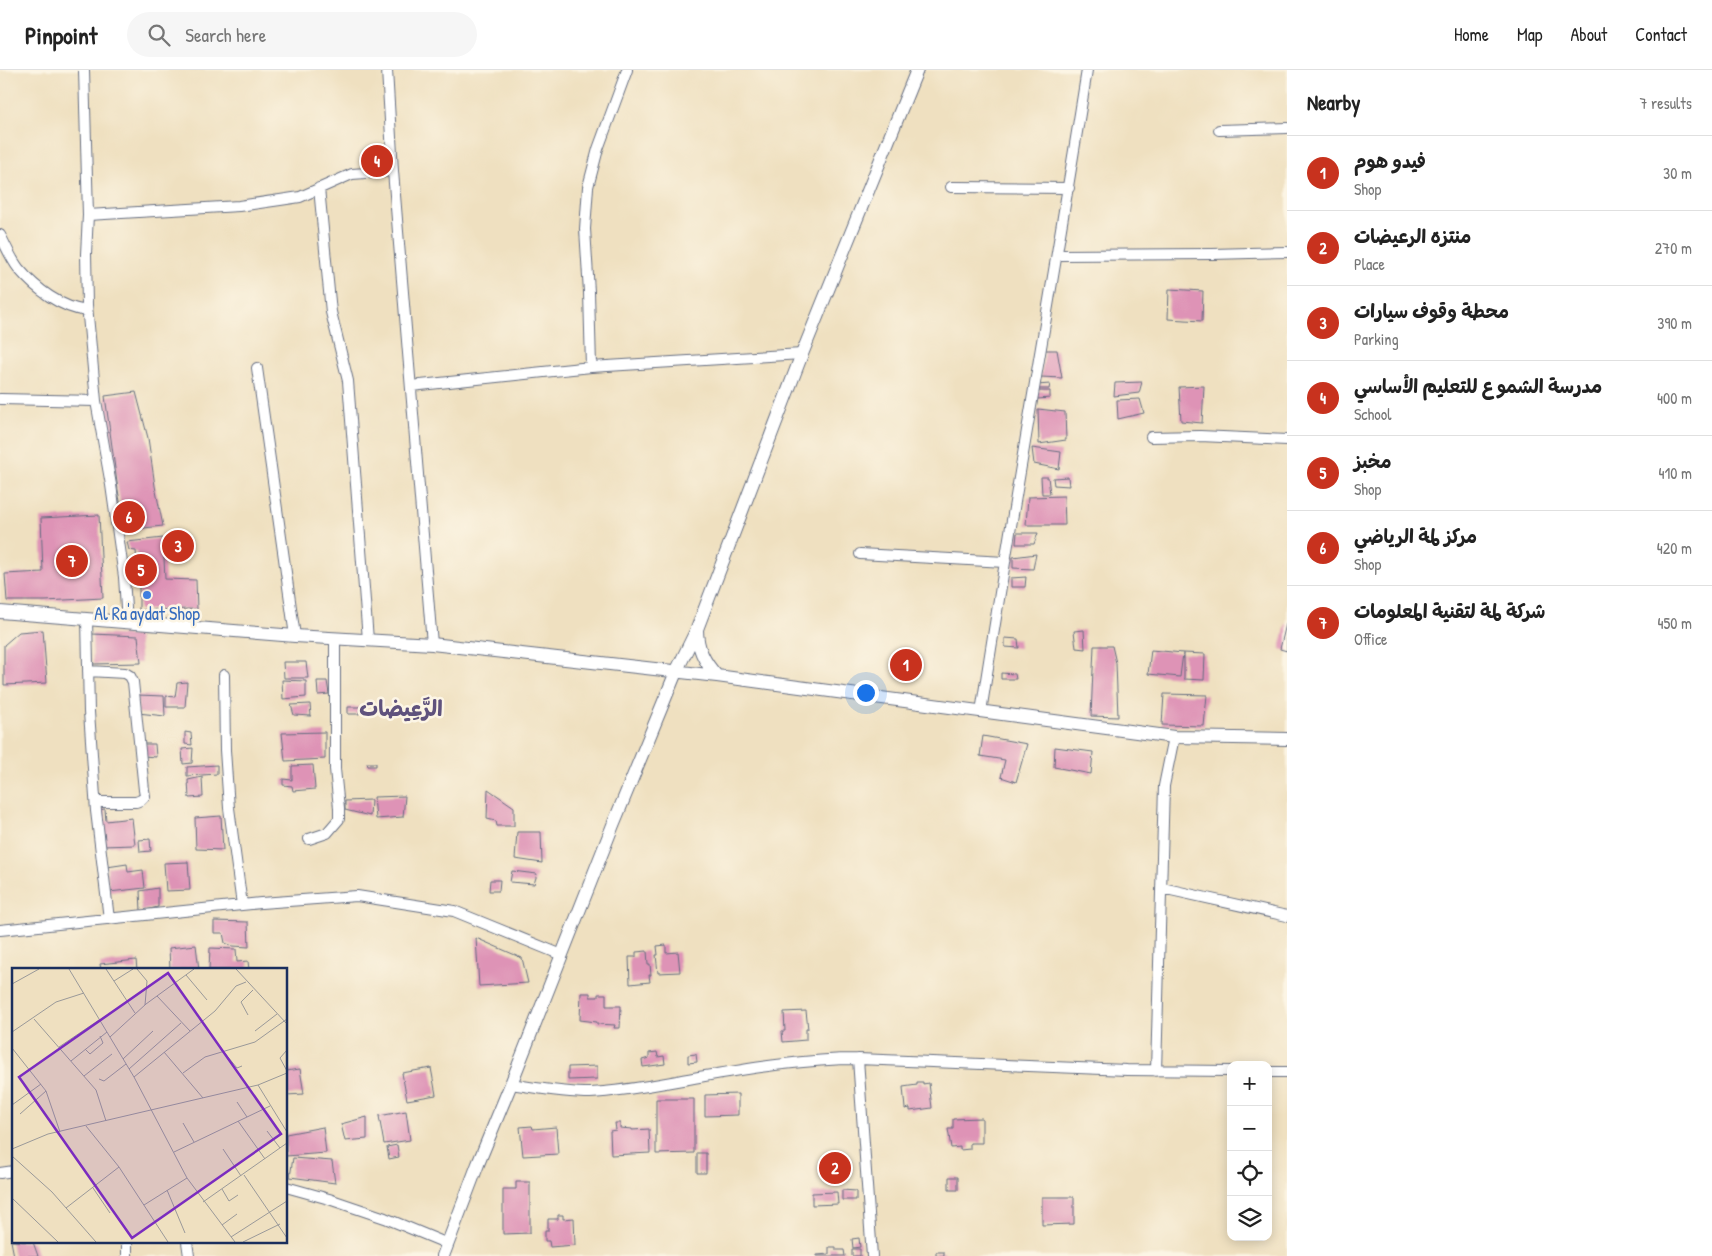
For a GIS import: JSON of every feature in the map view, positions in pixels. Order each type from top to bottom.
[{"type":"street","points":[[84,70],[88,215],[86,254],[88,311],[96,401],[111,485],[124,577],[126,623]]},
{"type":"street","points":[[387,70],[393,171],[432,644]]},
{"type":"street","points":[[591,367],[585,229],[588,187],[598,149],[628,70]]},
{"type":"street","points":[[288,1188],[385,1218],[446,1250],[478,1164],[613,825],[676,672],[697,629],[802,354],[917,70]]},
{"type":"street","points":[[981,712],[1058,255],[1087,70]]},
{"type":"street","points":[[1219,130],[1287,128]]},
{"type":"street","points":[[88,215],[239,206],[300,196],[352,174],[393,171]]},
{"type":"street","points":[[950,187],[1068,188]]},
{"type":"street","points":[[319,188],[331,312],[348,380],[368,640]]},
{"type":"street","points":[[0,235],[19,269],[40,289],[62,304],[76,310],[88,311]]},
{"type":"street","points":[[1058,255],[1287,252]]},
{"type":"street","points":[[411,386],[591,367],[802,354]]},
{"type":"street","points":[[257,368],[295,636]]},
{"type":"street","points":[[0,398],[96,401]]},
{"type":"street","points":[[1151,437],[1200,436],[1287,440]]},
{"type":"street","points":[[860,554],[1005,562]]},
{"type":"street","points":[[0,612],[295,636],[432,644],[717,676],[1174,737],[1287,739]]},
{"type":"street","points":[[87,619],[89,712],[96,802],[109,919]]},
{"type":"street","points":[[697,629],[702,654],[708,667],[717,676]]},
{"type":"street","points":[[309,839],[327,833],[339,819],[335,752],[335,638]]},
{"type":"street","points":[[88,670],[125,673],[130,676],[133,682],[145,796],[136,802],[96,802]]},
{"type":"street","points":[[224,674],[225,750],[229,808],[242,905]]},
{"type":"street","points":[[1156,1070],[1164,786],[1174,737]]},
{"type":"street","points":[[1162,888],[1287,916]]},
{"type":"street","points":[[0,930],[242,905],[357,896],[454,911],[562,955]]},
{"type":"street","points":[[511,1084],[538,1089],[590,1093],[822,1059],[1227,1072]]},
{"type":"street","points":[[858,1059],[872,1256]]},
{"type":"street","points":[[1272,1072],[1287,1072]]},
{"type":"building","points":[[1169,289],[1203,291],[1202,321],[1168,319]]},
{"type":"building","points":[[1045,350],[1057,350],[1062,378],[1041,377]]},
{"type":"building","points":[[1142,382],[1139,393],[1114,396],[1115,383]]},
{"type":"building","points":[[1050,384],[1049,389],[1038,389],[1037,385]]},
{"type":"building","points":[[1204,386],[1202,423],[1181,421],[1179,387]]},
{"type":"building","points":[[1037,391],[1050,391],[1050,398],[1038,399]]},
{"type":"building","points":[[136,392],[148,438],[163,526],[125,530],[105,396]]},
{"type":"building","points":[[1140,399],[1144,413],[1118,419],[1117,400]]},
{"type":"building","points":[[1038,409],[1065,412],[1066,440],[1039,444]]},
{"type":"building","points":[[1032,448],[1061,452],[1059,469],[1034,464]]},
{"type":"building","points":[[1041,477],[1048,477],[1050,494],[1042,494]]},
{"type":"building","points":[[1068,477],[1069,486],[1054,485],[1053,478]]},
{"type":"building","points":[[1064,496],[1065,525],[1026,525],[1028,497]]},
{"type":"building","points":[[99,515],[103,598],[7,601],[5,574],[43,572],[41,518]]},
{"type":"building","points":[[1017,533],[1038,533],[1034,544],[1016,544]]},
{"type":"building","points":[[163,538],[165,579],[196,580],[197,609],[139,610],[136,551],[129,550],[127,542]]},
{"type":"building","points":[[1036,554],[1033,569],[1013,568],[1013,557]]},
{"type":"building","points":[[1026,577],[1025,587],[1011,587],[1011,578]]},
{"type":"building","points":[[1287,624],[1287,651],[1280,649]]},
{"type":"building","points":[[43,630],[47,683],[4,685],[4,645],[19,632]]},
{"type":"building","points":[[1084,630],[1085,649],[1076,648],[1074,631]]},
{"type":"building","points":[[92,634],[138,636],[141,663],[93,664]]},
{"type":"building","points":[[1005,638],[1018,639],[1019,648],[1005,647]]},
{"type":"building","points":[[1094,646],[1112,646],[1116,663],[1118,717],[1091,716]]},
{"type":"building","points":[[1151,650],[1183,653],[1180,677],[1148,674]]},
{"type":"building","points":[[1184,653],[1205,654],[1204,680],[1184,679]]},
{"type":"building","points":[[283,662],[306,662],[308,678],[284,678]]},
{"type":"building","points":[[1001,673],[1015,674],[1016,679],[1001,679]]},
{"type":"building","points":[[282,680],[306,681],[306,697],[283,699]]},
{"type":"building","points":[[317,681],[327,681],[329,694],[318,695]]},
{"type":"building","points":[[187,682],[185,707],[166,707],[166,696],[175,697],[177,683]]},
{"type":"building","points":[[1164,694],[1207,695],[1204,726],[1162,725]]},
{"type":"building","points":[[137,695],[164,696],[165,716],[138,713]]},
{"type":"building","points":[[310,704],[311,716],[294,715],[291,705]]},
{"type":"building","points":[[348,707],[360,707],[359,714],[348,714]]},
{"type":"building","points":[[185,732],[191,733],[192,745],[185,744]]},
{"type":"building","points":[[325,732],[325,759],[285,761],[282,733]]},
{"type":"building","points":[[983,736],[1027,744],[1016,782],[1001,777],[1005,760],[980,756]]},
{"type":"building","points":[[143,744],[155,744],[156,757],[143,756]]},
{"type":"building","points":[[1055,747],[1093,752],[1091,774],[1054,767]]},
{"type":"building","points":[[193,748],[192,763],[183,764],[182,749]]},
{"type":"building","points":[[367,763],[376,763],[376,766],[368,766]]},
{"type":"building","points":[[217,765],[217,774],[187,776],[187,767]]},
{"type":"building","points":[[313,765],[315,789],[293,791],[292,786],[283,785],[283,779],[292,780],[292,766]]},
{"type":"building","points":[[202,777],[203,797],[189,798],[188,780]]},
{"type":"building","points":[[488,789],[514,807],[514,826],[497,826],[496,821],[487,819]]},
{"type":"building","points":[[405,796],[403,817],[376,819],[374,797]]},
{"type":"building","points":[[371,800],[370,816],[345,810],[345,801]]},
{"type":"building","points":[[105,809],[106,821],[132,818],[135,845],[102,846],[98,810]]},
{"type":"building","points":[[221,816],[223,850],[196,849],[195,818]]},
{"type":"building","points":[[517,832],[541,832],[542,863],[515,859]]},
{"type":"building","points":[[150,839],[151,851],[140,852],[139,840]]},
{"type":"building","points":[[188,862],[190,890],[166,891],[164,863]]},
{"type":"building","points":[[127,864],[128,872],[143,870],[145,888],[109,892],[107,867]]},
{"type":"building","points":[[512,871],[537,874],[534,884],[510,882]]},
{"type":"building","points":[[490,880],[500,880],[499,891],[489,891]]},
{"type":"building","points":[[158,888],[158,907],[141,911],[140,891]]},
{"type":"building","points":[[214,921],[248,922],[249,947],[233,946],[225,943],[223,933],[214,933]]},
{"type":"building","points":[[476,938],[522,958],[528,983],[479,986]]},
{"type":"building","points":[[196,945],[199,968],[170,968],[169,948]]},
{"type":"building","points":[[666,945],[666,953],[678,952],[680,972],[658,973],[657,946]]},
{"type":"building","points":[[210,948],[236,949],[237,962],[248,961],[249,968],[209,968]]},
{"type":"building","points":[[647,951],[648,964],[650,964],[650,982],[630,984],[629,957],[636,957],[636,952]]},
{"type":"building","points":[[136,960],[137,968],[101,968],[100,964]]},
{"type":"building","points":[[581,993],[590,993],[590,997],[606,994],[606,1006],[621,1006],[620,1028],[614,1028],[615,1025],[597,1024],[597,1022],[580,1020]]},
{"type":"building","points":[[806,1011],[808,1029],[806,1029],[806,1040],[783,1042],[782,1031],[785,1031],[784,1012]]},
{"type":"building","points":[[657,1052],[658,1057],[664,1056],[665,1064],[643,1067],[642,1060],[649,1058],[649,1053]]},
{"type":"building","points":[[696,1054],[697,1062],[688,1063],[688,1055]]},
{"type":"building","points":[[597,1066],[597,1079],[568,1080],[568,1067]]},
{"type":"building","points":[[431,1068],[436,1095],[407,1100],[402,1073]]},
{"type":"building","points":[[300,1069],[304,1094],[288,1095],[288,1071]]},
{"type":"building","points":[[917,1082],[929,1083],[932,1108],[910,1111],[910,1108],[905,1109],[903,1087],[917,1085]]},
{"type":"building","points":[[738,1094],[738,1115],[705,1116],[705,1095]]},
{"type":"building","points":[[656,1099],[694,1099],[694,1153],[656,1154]]},
{"type":"building","points":[[406,1111],[410,1140],[384,1144],[379,1116]]},
{"type":"building","points":[[367,1117],[367,1139],[345,1141],[341,1124]]},
{"type":"building","points":[[982,1118],[982,1143],[970,1143],[970,1149],[960,1150],[960,1147],[951,1148],[948,1129],[953,1129],[953,1119]]},
{"type":"building","points":[[615,1123],[620,1123],[620,1128],[632,1130],[649,1129],[650,1153],[611,1155],[610,1131],[616,1130]]},
{"type":"building","points":[[532,1126],[533,1129],[556,1127],[558,1154],[523,1156],[520,1127]]},
{"type":"building","points":[[323,1127],[326,1153],[288,1156],[288,1134]]},
{"type":"building","points":[[397,1145],[399,1157],[389,1159],[387,1147]]},
{"type":"building","points":[[697,1153],[706,1153],[706,1173],[697,1173]]},
{"type":"building","points":[[293,1158],[332,1161],[335,1183],[290,1177]]},
{"type":"building","points":[[949,1177],[958,1177],[958,1190],[949,1190]]},
{"type":"building","points":[[516,1182],[530,1182],[530,1233],[503,1234],[503,1189],[516,1189]]},
{"type":"building","points":[[842,1190],[856,1191],[856,1200],[842,1200]]},
{"type":"building","points":[[837,1192],[838,1204],[812,1205],[812,1193]]},
{"type":"building","points":[[1042,1197],[1074,1197],[1074,1224],[1042,1225]]},
{"type":"building","points":[[558,1215],[563,1215],[563,1219],[574,1218],[575,1245],[550,1247],[549,1241],[545,1241],[545,1231],[548,1231],[548,1219],[558,1219]]},
{"type":"building","points":[[859,1238],[860,1247],[853,1248],[852,1239]]},
{"type":"building","points":[[11,1241],[12,1244],[34,1244],[38,1256],[14,1256]]},
{"type":"building","points":[[829,1247],[836,1247],[836,1250],[844,1250],[845,1256],[817,1256],[829,1254]]},
{"type":"building","points":[[852,1249],[860,1249],[860,1256],[852,1256]]},
{"type":"building","points":[[936,1252],[944,1252],[944,1256],[936,1256]]},
{"type":"place","name":"مدرسة الشموع للتعليم الأساسي","points":[[377,161]]},
{"type":"place","name":"مركز لمة الرياضي","points":[[129,517]]},
{"type":"place","name":"محطة وقوف سيارات","points":[[178,546]]},
{"type":"place","name":"شركة لمة لتقنية المعلومات","points":[[72,561]]},
{"type":"place","name":"مخبز","points":[[141,570]]},
{"type":"place","name":"Al Ra'aydat Shop","points":[[147,595]]},
{"type":"place","name":"فيدو هوم","points":[[906,665]]},
{"type":"place","name":"منتزه الرعيضات","points":[[835,1168]]},
{"type":"district","name":"الرَّعِيضات","points":[[401,708]]}]
